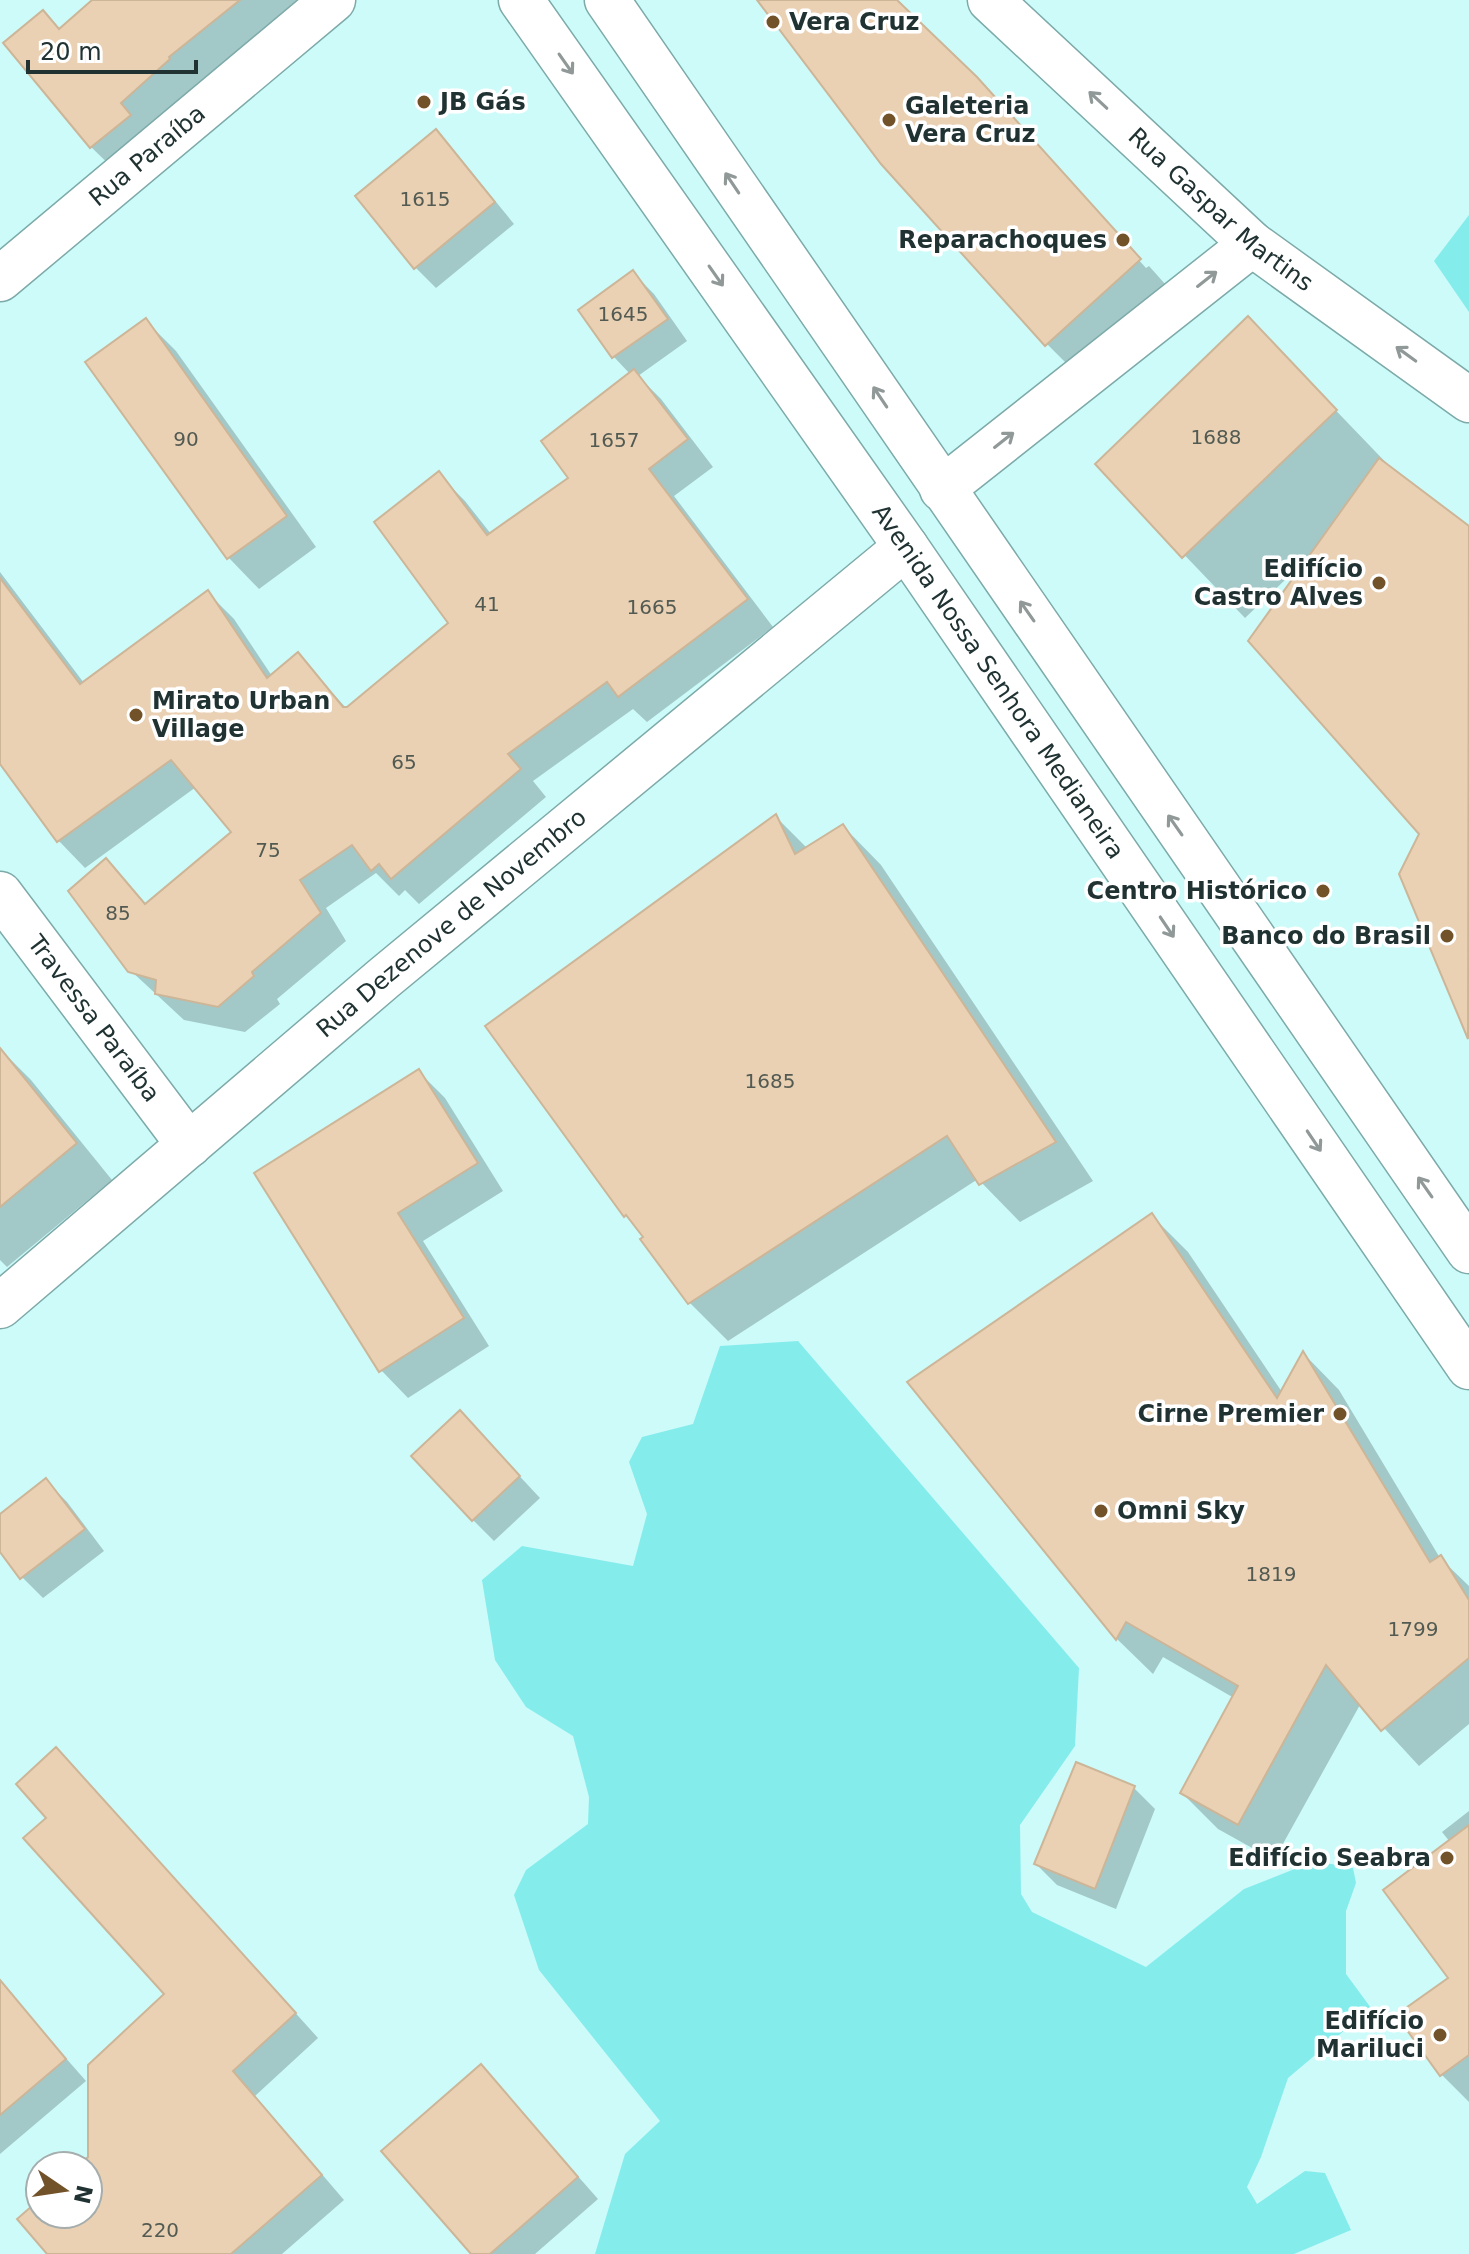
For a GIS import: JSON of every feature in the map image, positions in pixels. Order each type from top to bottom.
[{"type":"main road","name":"Rua Paraíba","points":[[0,279],[333,0]]},
{"type":"main road","name":"Avenida Nossa Senhora Medianeira","points":[[521,0],[906,547],[1469,1367]]},
{"type":"main road","points":[[607,0],[1469,1251]]},
{"type":"main road","name":"Rua Gaspar Martins","points":[[990,0],[1252,244],[1469,400]]},
{"type":"main road","points":[[942,489],[1252,244]]},
{"type":"main road","name":"Rua Dezenove de Novembro","points":[[0,1306],[409,958],[906,547]]},
{"type":"main road","name":"Travessa Paraíba","points":[[0,894],[189,1145]]},
{"type":"shaded area","points":[[1469,215],[1469,312],[1434,261]]},
{"type":"shaded area","points":[[798,1341],[1079,1668],[1075,1746],[1020,1825],[1021,1894],[1032,1912],[1146,1967],[1244,1889],[1315,1861],[1353,1868],[1356,1883],[1346,1911],[1346,1974],[1371,2008],[1288,2078],[1261,2157],[1247,2187],[1257,2204],[1305,2171],[1325,2173],[1351,2230],[1294,2254],[595,2254],[625,2154],[660,2121],[539,1970],[514,1895],[526,1870],[588,1824],[589,1797],[573,1736],[526,1707],[495,1660],[482,1580],[522,1546],[633,1566],[647,1514],[629,1462],[642,1437],[693,1424],[720,1346]]},
{"type":"building","points":[[92,0],[240,0],[169,57],[121,103],[131,115],[90,148],[3,43],[43,10],[59,29]]},
{"type":"building","points":[[757,0],[897,0],[977,77],[1141,259],[1045,346],[881,164]]},
{"type":"building","points":[[436,129],[495,202],[414,269],[355,196]]},
{"type":"building","points":[[633,270],[668,319],[612,358],[578,310]]},
{"type":"building","points":[[1248,316],[1337,410],[1182,558],[1095,464]]},
{"type":"building","points":[[146,318],[287,516],[227,559],[85,362]]},
{"type":"building","points":[[634,369],[688,439],[649,469],[748,599],[618,697],[607,682],[508,754],[521,769],[391,879],[379,864],[371,871],[352,845],[300,880],[321,913],[252,972],[254,976],[218,1007],[155,994],[156,980],[128,972],[68,891],[106,858],[145,904],[231,832],[171,760],[57,842],[0,764],[0,578],[80,684],[208,590],[267,678],[298,652],[343,707],[347,707],[448,623],[374,522],[439,471],[487,535],[568,478],[541,441]]},
{"type":"building","name":"Edifício Castro Alves","points":[[1379,458],[1469,526],[1468,1039],[1399,874],[1419,834],[1248,641]]},
{"type":"building","points":[[776,814],[795,854],[843,824],[1056,1142],[979,1185],[947,1136],[688,1304],[640,1239],[643,1237],[626,1215],[624,1217],[485,1026]]},
{"type":"building","points":[[0,1048],[77,1143],[0,1207]]},
{"type":"building","points":[[419,1069],[478,1163],[398,1213],[464,1318],[379,1372],[254,1173]]},
{"type":"building","points":[[1152,1213],[1277,1398],[1303,1351],[1430,1562],[1441,1555],[1469,1600],[1469,1658],[1381,1731],[1326,1665],[1238,1825],[1180,1793],[1238,1686],[1126,1622],[1116,1640],[907,1382]]},
{"type":"building","points":[[460,1410],[520,1476],[472,1521],[411,1456]]},
{"type":"building","points":[[46,1478],[85,1529],[20,1579],[0,1552],[0,1514]]},
{"type":"building","points":[[56,1747],[296,2013],[233,2071],[322,2175],[231,2254],[47,2254],[26,2230],[104,2230],[104,2150],[88,2150],[88,2065],[164,1994],[23,1838],[46,1818],[16,1784]]},
{"type":"building","points":[[1076,1762],[1135,1786],[1095,1889],[1034,1864]]},
{"type":"building","points":[[1469,1825],[1469,2055],[1440,2076],[1396,2015],[1448,1978],[1383,1890]]},
{"type":"building","points":[[0,1980],[66,2059],[0,2115]]},
{"type":"building","points":[[481,2064],[578,2177],[490,2254],[471,2254],[381,2151]]},
{"type":"building","points":[[24,2213],[24,2227],[17,2219]]},
{"type":"place","name":"Vera Cruz","points":[[773,22]]},
{"type":"place","name":"JB Gás","points":[[424,102]]},
{"type":"place","name":"Galeteria Vera Cruz","points":[[889,120]]},
{"type":"place","name":"Reparachoques","points":[[1123,240]]},
{"type":"place","name":"Edifício Castro Alves","points":[[1379,583]]},
{"type":"place","name":"Mirato Urban Village","points":[[136,715]]},
{"type":"place","name":"Centro Histórico","points":[[1323,891]]},
{"type":"place","name":"Banco do Brasil","points":[[1447,936]]},
{"type":"place","name":"Cirne Premier","points":[[1340,1414]]},
{"type":"place","name":"Omni Sky","points":[[1101,1511]]},
{"type":"place","name":"Edifício Seabra","points":[[1447,1858]]},
{"type":"place","name":"Edifício Mariluci","points":[[1440,2035]]}]
